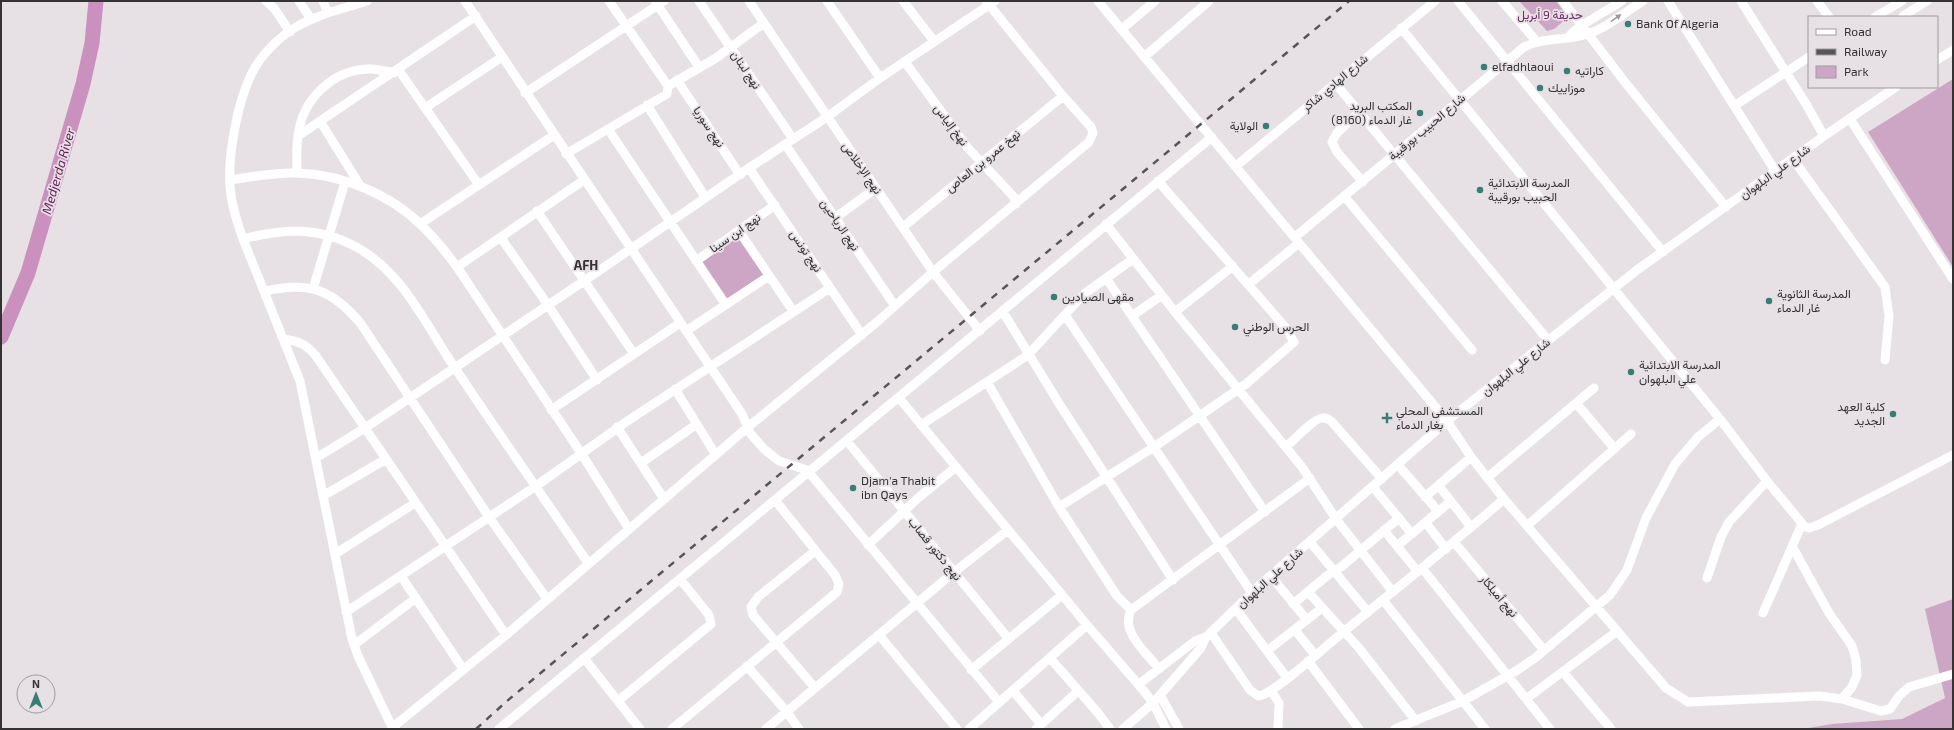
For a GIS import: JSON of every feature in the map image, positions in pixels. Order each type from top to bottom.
[{"type":"street","points":[[266,1],[274,8],[290,32]]},
{"type":"street","points":[[299,1],[311,19]]},
{"type":"street","points":[[323,1],[328,13]]},
{"type":"street","points":[[316,458],[411,398],[584,281],[630,248],[827,117],[880,78],[990,2],[1063,96],[1091,127],[1093,132],[1091,139],[1086,146],[933,272],[862,335],[748,427],[506,635],[393,728],[365,672],[354,645],[346,612],[300,381],[243,239],[235,216],[230,180],[234,138],[245,90],[252,72],[263,57],[290,32],[311,19],[367,1]]},
{"type":"street","points":[[465,1],[566,154],[742,414],[758,443],[779,461],[809,472],[840,508],[916,604],[999,702]]},
{"type":"street","points":[[566,154],[646,105],[667,94],[668,86],[609,1]]},
{"type":"street","name":"نهج لبنان","points":[[699,1],[730,47],[789,142]]},
{"type":"street","name":"نهج الإخلاص","points":[[749,1],[933,272],[980,331]]},
{"type":"street","points":[[827,1],[880,78]]},
{"type":"street","points":[[903,1],[934,42]]},
{"type":"street","points":[[1098,1],[1448,421],[1471,457],[1504,499],[1528,525],[1616,632],[1666,688],[1688,702],[1819,696],[1842,699],[1874,710],[1887,711],[1909,687],[1953,674]]},
{"type":"street","points":[[1122,29],[1155,1]]},
{"type":"street","points":[[1144,57],[1209,1]]},
{"type":"street","name":"شارع الهادي شاكر","points":[[1236,166],[1435,1]]},
{"type":"street","points":[[1458,1],[1663,252]]},
{"type":"street","points":[[1502,1],[1537,42]]},
{"type":"street","points":[[1563,1],[1589,33],[1624,81],[1726,207]]},
{"type":"street","name":"شارع الحبيب بورقيبة","points":[[1569,36],[1622,1]]},
{"type":"street","name":"شارع الحبيب بورقيبة","points":[[1249,284],[1394,154],[1524,47],[1537,42],[1589,33],[1603,27],[1643,1]]},
{"type":"street","points":[[1668,1],[1776,172]]},
{"type":"street","points":[[1742,1],[1786,71],[1824,136]]},
{"type":"street","points":[[1817,1],[1828,16]]},
{"type":"street","points":[[1876,16],[1897,2],[1904,16],[1927,1]]},
{"type":"street","points":[[526,93],[659,2],[699,67]]},
{"type":"street","points":[[298,136],[476,16]]},
{"type":"street","points":[[668,86],[716,58],[764,23]]},
{"type":"street","points":[[1401,28],[1459,101],[1720,419],[1802,524],[1809,528],[1818,525],[1953,455]]},
{"type":"street","points":[[1938,59],[1953,50]]},
{"type":"street","points":[[425,108],[502,57]]},
{"type":"street","points":[[1734,106],[1808,58]]},
{"type":"street","name":"نهخ إلياس","points":[[905,62],[981,164],[990,170],[1014,197],[1016,204]]},
{"type":"street","points":[[296,173],[298,136],[302,119],[316,93],[328,83],[345,74],[373,69],[396,71],[425,108],[479,185]]},
{"type":"street","name":"نهج سوريا","points":[[677,80],[740,175]]},
{"type":"street","points":[[1335,84],[1548,340]]},
{"type":"street","name":"شارع علي البلهوان","points":[[1123,729],[1153,703],[1201,648],[1209,635],[1252,593],[1448,421],[1613,288],[1824,136],[1895,88]]},
{"type":"street","name":"نهخ عمرو بن العاص","points":[[903,227],[1063,96]]},
{"type":"street","points":[[646,105],[705,198]]},
{"type":"street","points":[[1359,112],[1337,133],[1332,142],[1337,152],[1363,182]]},
{"type":"street","points":[[1850,119],[1953,279]]},
{"type":"street","points":[[320,121],[361,187]]},
{"type":"street","points":[[608,129],[726,305]]},
{"type":"street","points":[[420,224],[554,135]]},
{"type":"street","points":[[499,729],[1212,137]]},
{"type":"street","name":"نهج الرياحين","points":[[789,142],[835,218],[895,306]]},
{"type":"street","points":[[1793,159],[1885,287],[1889,316],[1885,360]]},
{"type":"street","name":"نهج تونس","points":[[749,168],[862,335]]},
{"type":"street","points":[[230,180],[264,175],[296,173],[319,175],[361,187],[396,205],[420,224],[439,243],[457,267],[629,528]]},
{"type":"street","points":[[457,267],[584,180]]},
{"type":"street","points":[[1059,507],[1154,447],[1256,377],[1294,342],[1286,328],[1249,284],[1158,181]]},
{"type":"street","points":[[313,289],[345,182]]},
{"type":"street","points":[[835,218],[876,188]]},
{"type":"street","points":[[1345,197],[1472,350]]},
{"type":"street","name":"نهج ابن سينا","points":[[696,261],[775,205]]},
{"type":"street","points":[[537,211],[634,354]]},
{"type":"street","points":[[1106,224],[1132,259],[1286,447],[1310,478],[1336,520],[1393,592]]},
{"type":"street","points":[[243,239],[284,231],[308,232],[330,236],[362,250],[384,266],[401,285],[454,368],[588,563]]},
{"type":"street","points":[[739,231],[793,311]]},
{"type":"street","points":[[500,238],[548,305],[597,380]]},
{"type":"street","points":[[921,425],[1028,355],[1054,329],[1064,315],[1084,294],[1132,259]]},
{"type":"street","points":[[1175,312],[1233,266]]},
{"type":"street","points":[[551,410],[634,354],[726,305],[769,276]]},
{"type":"street","points":[[1106,278],[1198,416],[1265,512]]},
{"type":"street","points":[[265,291],[287,286],[313,289],[335,298],[347,308],[361,324],[489,517],[547,599]]},
{"type":"street","points":[[346,612],[536,486],[581,453],[675,389],[830,288]]},
{"type":"street","points":[[1132,316],[1162,295]]},
{"type":"street","points":[[1003,312],[1028,355],[1173,580]]},
{"type":"street","points":[[1064,315],[1252,593]]},
{"type":"street","points":[[283,339],[298,341],[306,344],[311,350],[506,635]]},
{"type":"street","points":[[987,382],[1059,507],[1117,596],[1131,610]]},
{"type":"street","points":[[1487,478],[1594,388]]},
{"type":"street","points":[[675,389],[716,455]]},
{"type":"street","points":[[899,398],[1087,626],[1138,684],[1153,703],[1166,729]]},
{"type":"street","points":[[1576,403],[1614,448]]},
{"type":"street","points":[[1286,447],[1319,418],[1325,418],[1332,422],[1382,479]]},
{"type":"street","points":[[1395,729],[1463,701],[1507,676],[1544,650],[1610,595],[1627,570],[1646,518],[1675,464],[1698,437],[1720,419]]},
{"type":"street","points":[[641,463],[697,424]]},
{"type":"street","points":[[617,428],[664,499]]},
{"type":"street","points":[[1528,525],[1630,434]]},
{"type":"street","name":"نهج دكتور قصاب","points":[[847,441],[953,573],[1008,638]]},
{"type":"street","points":[[1425,497],[1440,486],[1471,457]]},
{"type":"street","points":[[323,496],[386,459]]},
{"type":"street","points":[[1398,465],[1438,512]]},
{"type":"street","points":[[868,545],[905,512],[918,498],[956,467]]},
{"type":"street","points":[[1159,669],[1130,630],[1128,618],[1131,610],[1310,478]]},
{"type":"street","points":[[1706,578],[1721,537],[1729,522],[1767,481]]},
{"type":"street","points":[[1440,486],[1471,527]]},
{"type":"street","points":[[1373,487],[1412,534]]},
{"type":"street","points":[[1138,684],[1195,641],[1209,635],[1250,690],[1258,696],[1271,690],[1384,600],[1504,499]]},
{"type":"street","points":[[672,729],[837,592],[838,580],[774,500]]},
{"type":"street","points":[[1397,546],[1451,501]]},
{"type":"street","points":[[335,554],[415,503]]},
{"type":"street","points":[[1293,604],[1341,567],[1359,550],[1399,518]]},
{"type":"street","points":[[1426,523],[1446,549]]},
{"type":"street","points":[[1763,613],[1793,548],[1802,524]]},
{"type":"street","points":[[766,729],[953,573],[1008,530]]},
{"type":"street","points":[[1384,530],[1420,570],[1550,729]]},
{"type":"street","points":[[1310,542],[1368,612]]},
{"type":"street","name":"نهج أميلكار","points":[[1454,542],[1544,650]]},
{"type":"street","points":[[1793,548],[1829,613],[1852,646],[1856,660],[1857,675],[1852,687],[1842,699]]},
{"type":"street","points":[[815,551],[758,597],[751,607],[754,615],[775,642],[815,688]]},
{"type":"street","points":[[402,576],[464,669]]},
{"type":"street","points":[[1271,576],[1307,620]]},
{"type":"street","points":[[618,701],[711,624],[709,615],[680,580]]},
{"type":"street","points":[[1308,592],[1359,648],[1416,721]]},
{"type":"street","points":[[971,670],[1062,595]]},
{"type":"street","points":[[354,645],[416,598]]},
{"type":"street","points":[[1384,600],[1484,729]]},
{"type":"street","points":[[1267,651],[1322,608]]},
{"type":"street","points":[[1236,609],[1287,678]]},
{"type":"street","points":[[969,729],[1087,626]]},
{"type":"street","points":[[1295,630],[1359,729]]},
{"type":"street","points":[[1526,699],[1616,632]]},
{"type":"street","points":[[879,635],[957,729]]},
{"type":"street","points":[[584,658],[640,729]]},
{"type":"street","points":[[1050,658],[1107,728]]},
{"type":"street","points":[[747,666],[787,712],[799,729]]},
{"type":"street","points":[[1562,672],[1611,729]]},
{"type":"street","points":[[1012,690],[1038,726],[1078,691]]},
{"type":"street","points":[[1271,690],[1279,703],[1278,729]]},
{"type":"street","points":[[1160,695],[1179,729]]},
{"type":"green space","name":"حديقة 9 أبريل","points":[[1519,1],[1556,1],[1565,13],[1565,20],[1554,29],[1547,31]]},
{"type":"green space","points":[[1953,79],[1953,267],[1868,132]]},
{"type":"green space","points":[[738,237],[764,275],[727,300],[702,262]]},
{"type":"green space","points":[[1953,599],[1953,729],[1802,729],[1832,724],[1902,719],[1945,698],[1925,609]]},
{"type":"waterway","name":"Medjerda River","points":[[1,337],[28,273],[83,84],[92,43],[96,1]]},
{"type":"railway","points":[[476,729],[507,701],[1349,1]]},
{"type":"place","name":"Bank Of Algeria","points":[[1628,24]]},
{"type":"place","name":"elfadhlaoui","points":[[1484,67]]},
{"type":"place","name":"كاراتيه","points":[[1567,71]]},
{"type":"place","name":"موزاييك","points":[[1540,88]]},
{"type":"place","name":"المكتب البريد غار الدماء (8160)","points":[[1420,113]]},
{"type":"place","name":"الولاية","points":[[1266,126]]},
{"type":"place","name":"المدرسة الابتدائية الحبيب بورقيبة","points":[[1480,190]]},
{"type":"place","name":"مقهى الصيادين","points":[[1054,297]]},
{"type":"place","name":"المدرسة الثانوية غار الدماء","points":[[1769,301]]},
{"type":"place","name":"الحرس الوطني","points":[[1235,327]]},
{"type":"place","name":"المدرسة الابتدائية علي البلهوان","points":[[1631,372]]},
{"type":"place","name":"كلية العهد الجديد","points":[[1893,414]]},
{"type":"place","name":"المستشفى المحلي بغار الدماء","points":[[1387,418]]},
{"type":"place","name":"Djam'a Thabit ibn Qays","points":[[853,488]]},
{"type":"district","name":"AFH","points":[[586,265]]}]
